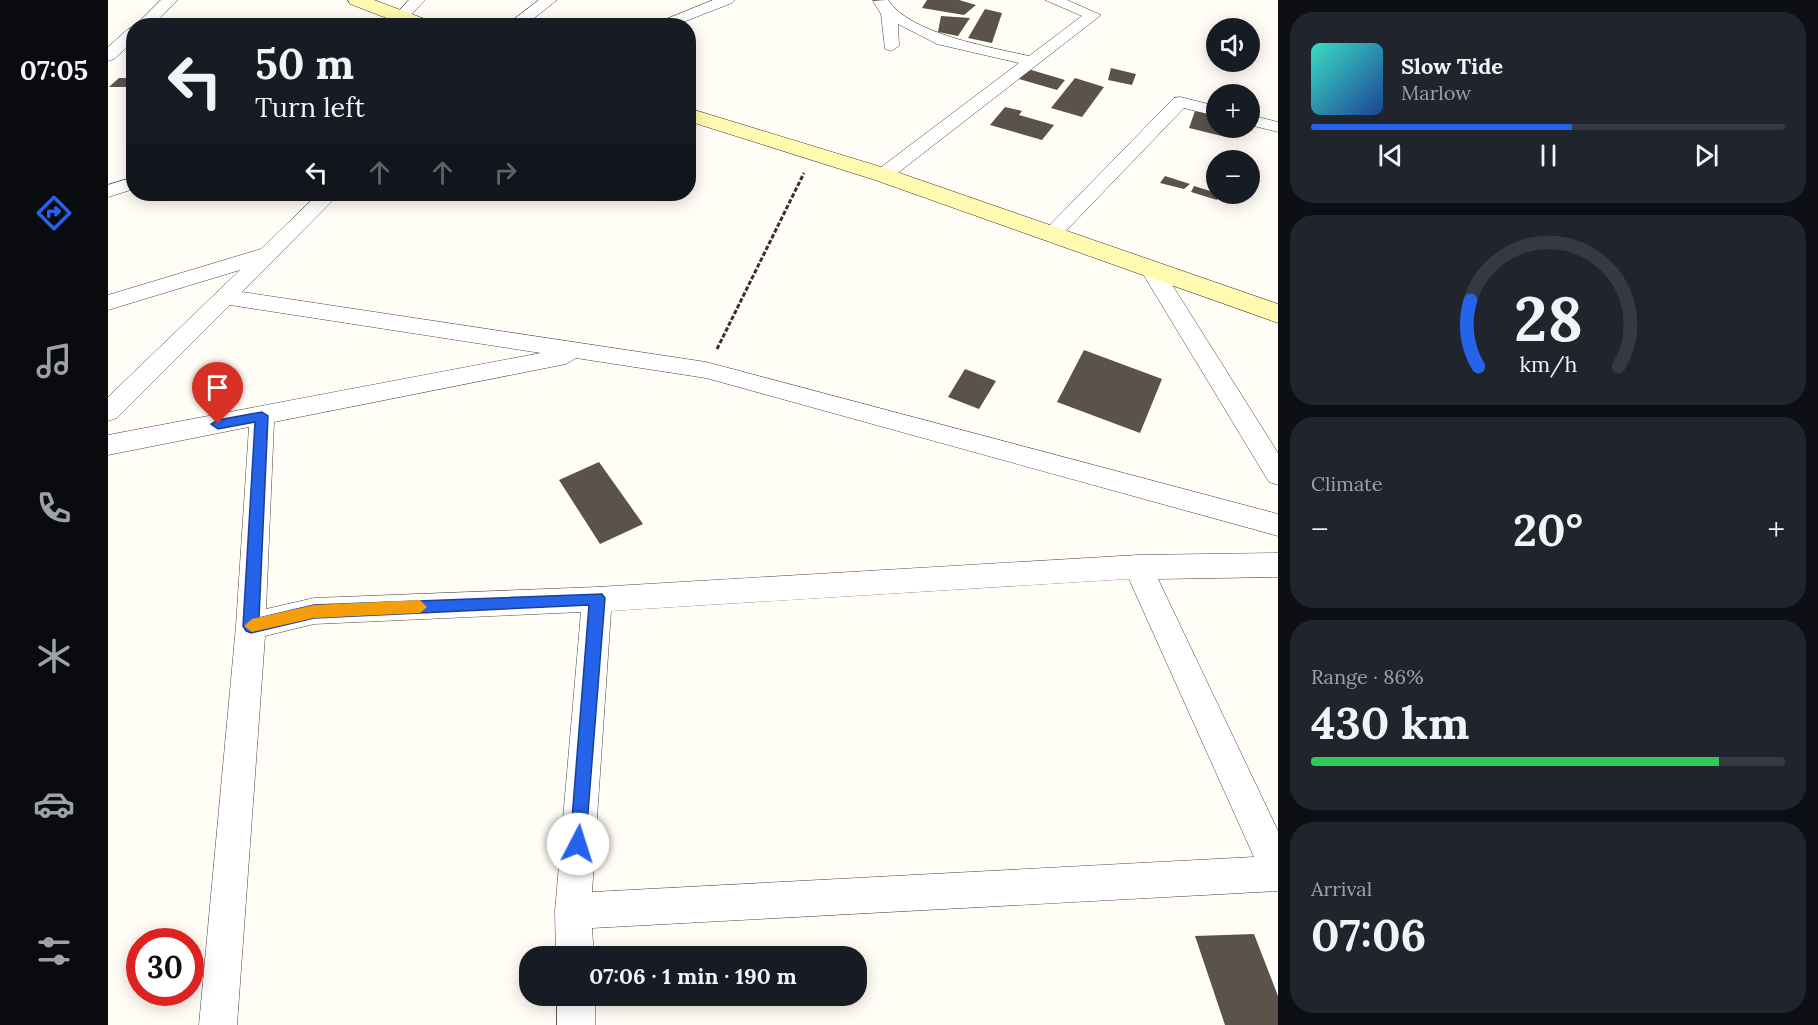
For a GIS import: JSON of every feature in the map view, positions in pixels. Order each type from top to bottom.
[{"type":"street","points":[[150,18],[170,0]]},
{"type":"street","points":[[357,0],[409,18]]},
{"type":"street","points":[[403,15],[417,0]]},
{"type":"street","points":[[524,18],[549,0]]},
{"type":"street","points":[[679,18],[727,0]]},
{"type":"street","points":[[883,175],[1093,15],[1053,0]]},
{"type":"street","points":[[885,7],[943,41],[1030,61]]},
{"type":"street","points":[[885,7],[891,46]]},
{"type":"street","points":[[108,56],[126,39]]},
{"type":"street","points":[[1052,234],[1180,102],[1206,108]]},
{"type":"street","points":[[696,116],[883,175],[1278,314]]},
{"type":"street","points":[[1260,122],[1278,127]]},
{"type":"street","points":[[108,191],[126,185]]},
{"type":"street","points":[[108,412],[322,201]]},
{"type":"street","points":[[108,303],[271,253]]},
{"type":"street","points":[[1151,269],[1278,475]]},
{"type":"street","points":[[226,297],[706,370],[1278,525]]},
{"type":"street","points":[[108,445],[585,353]]},
{"type":"street","points":[[218,1025],[251,626],[262,416]]},
{"type":"street","points":[[251,626],[314,611],[597,598],[1138,567],[1278,565]]},
{"type":"street","points":[[573,911],[1278,872],[1138,567]]},
{"type":"street","points":[[574,946],[573,911],[597,598]]},
{"type":"street","points":[[576,1006],[576,1025]]},
{"type":"path","points":[[706,370],[814,153]]},
{"type":"building","points":[[927,0],[959,0],[976,5],[964,15],[922,8]]},
{"type":"building","points":[[985,9],[1002,13],[992,43],[968,38]]},
{"type":"building","points":[[941,16],[970,18],[958,36],[938,32]]},
{"type":"building","points":[[1111,68],[1136,74],[1132,85],[1108,80]]},
{"type":"building","points":[[1028,69],[1065,80],[1057,90],[1019,79]]},
{"type":"building","points":[[119,78],[126,78],[126,87],[109,87]]},
{"type":"building","points":[[1075,78],[1104,87],[1082,117],[1051,108]]},
{"type":"building","points":[[1005,107],[1022,111],[1019,115],[1054,125],[1042,140],[990,125]]},
{"type":"building","points":[[1195,111],[1206,114],[1206,132],[1189,128]]},
{"type":"building","points":[[1165,176],[1190,184],[1184,189],[1160,183]]},
{"type":"building","points":[[1194,186],[1206,190],[1206,197],[1191,192]]},
{"type":"building","points":[[1084,350],[1162,379],[1140,433],[1057,402]]},
{"type":"building","points":[[965,369],[996,381],[979,409],[948,397]]},
{"type":"building","points":[[599,462],[643,524],[600,544],[559,480]]},
{"type":"building","points":[[1254,934],[1278,996],[1278,1025],[1225,1025],[1195,936]]},
{"type":"slow traffic","points":[[252,626],[314,611],[420,607]]},
{"type":"route","points":[[218,424],[262,416],[251,626],[314,611],[597,598],[578,844]]}]
